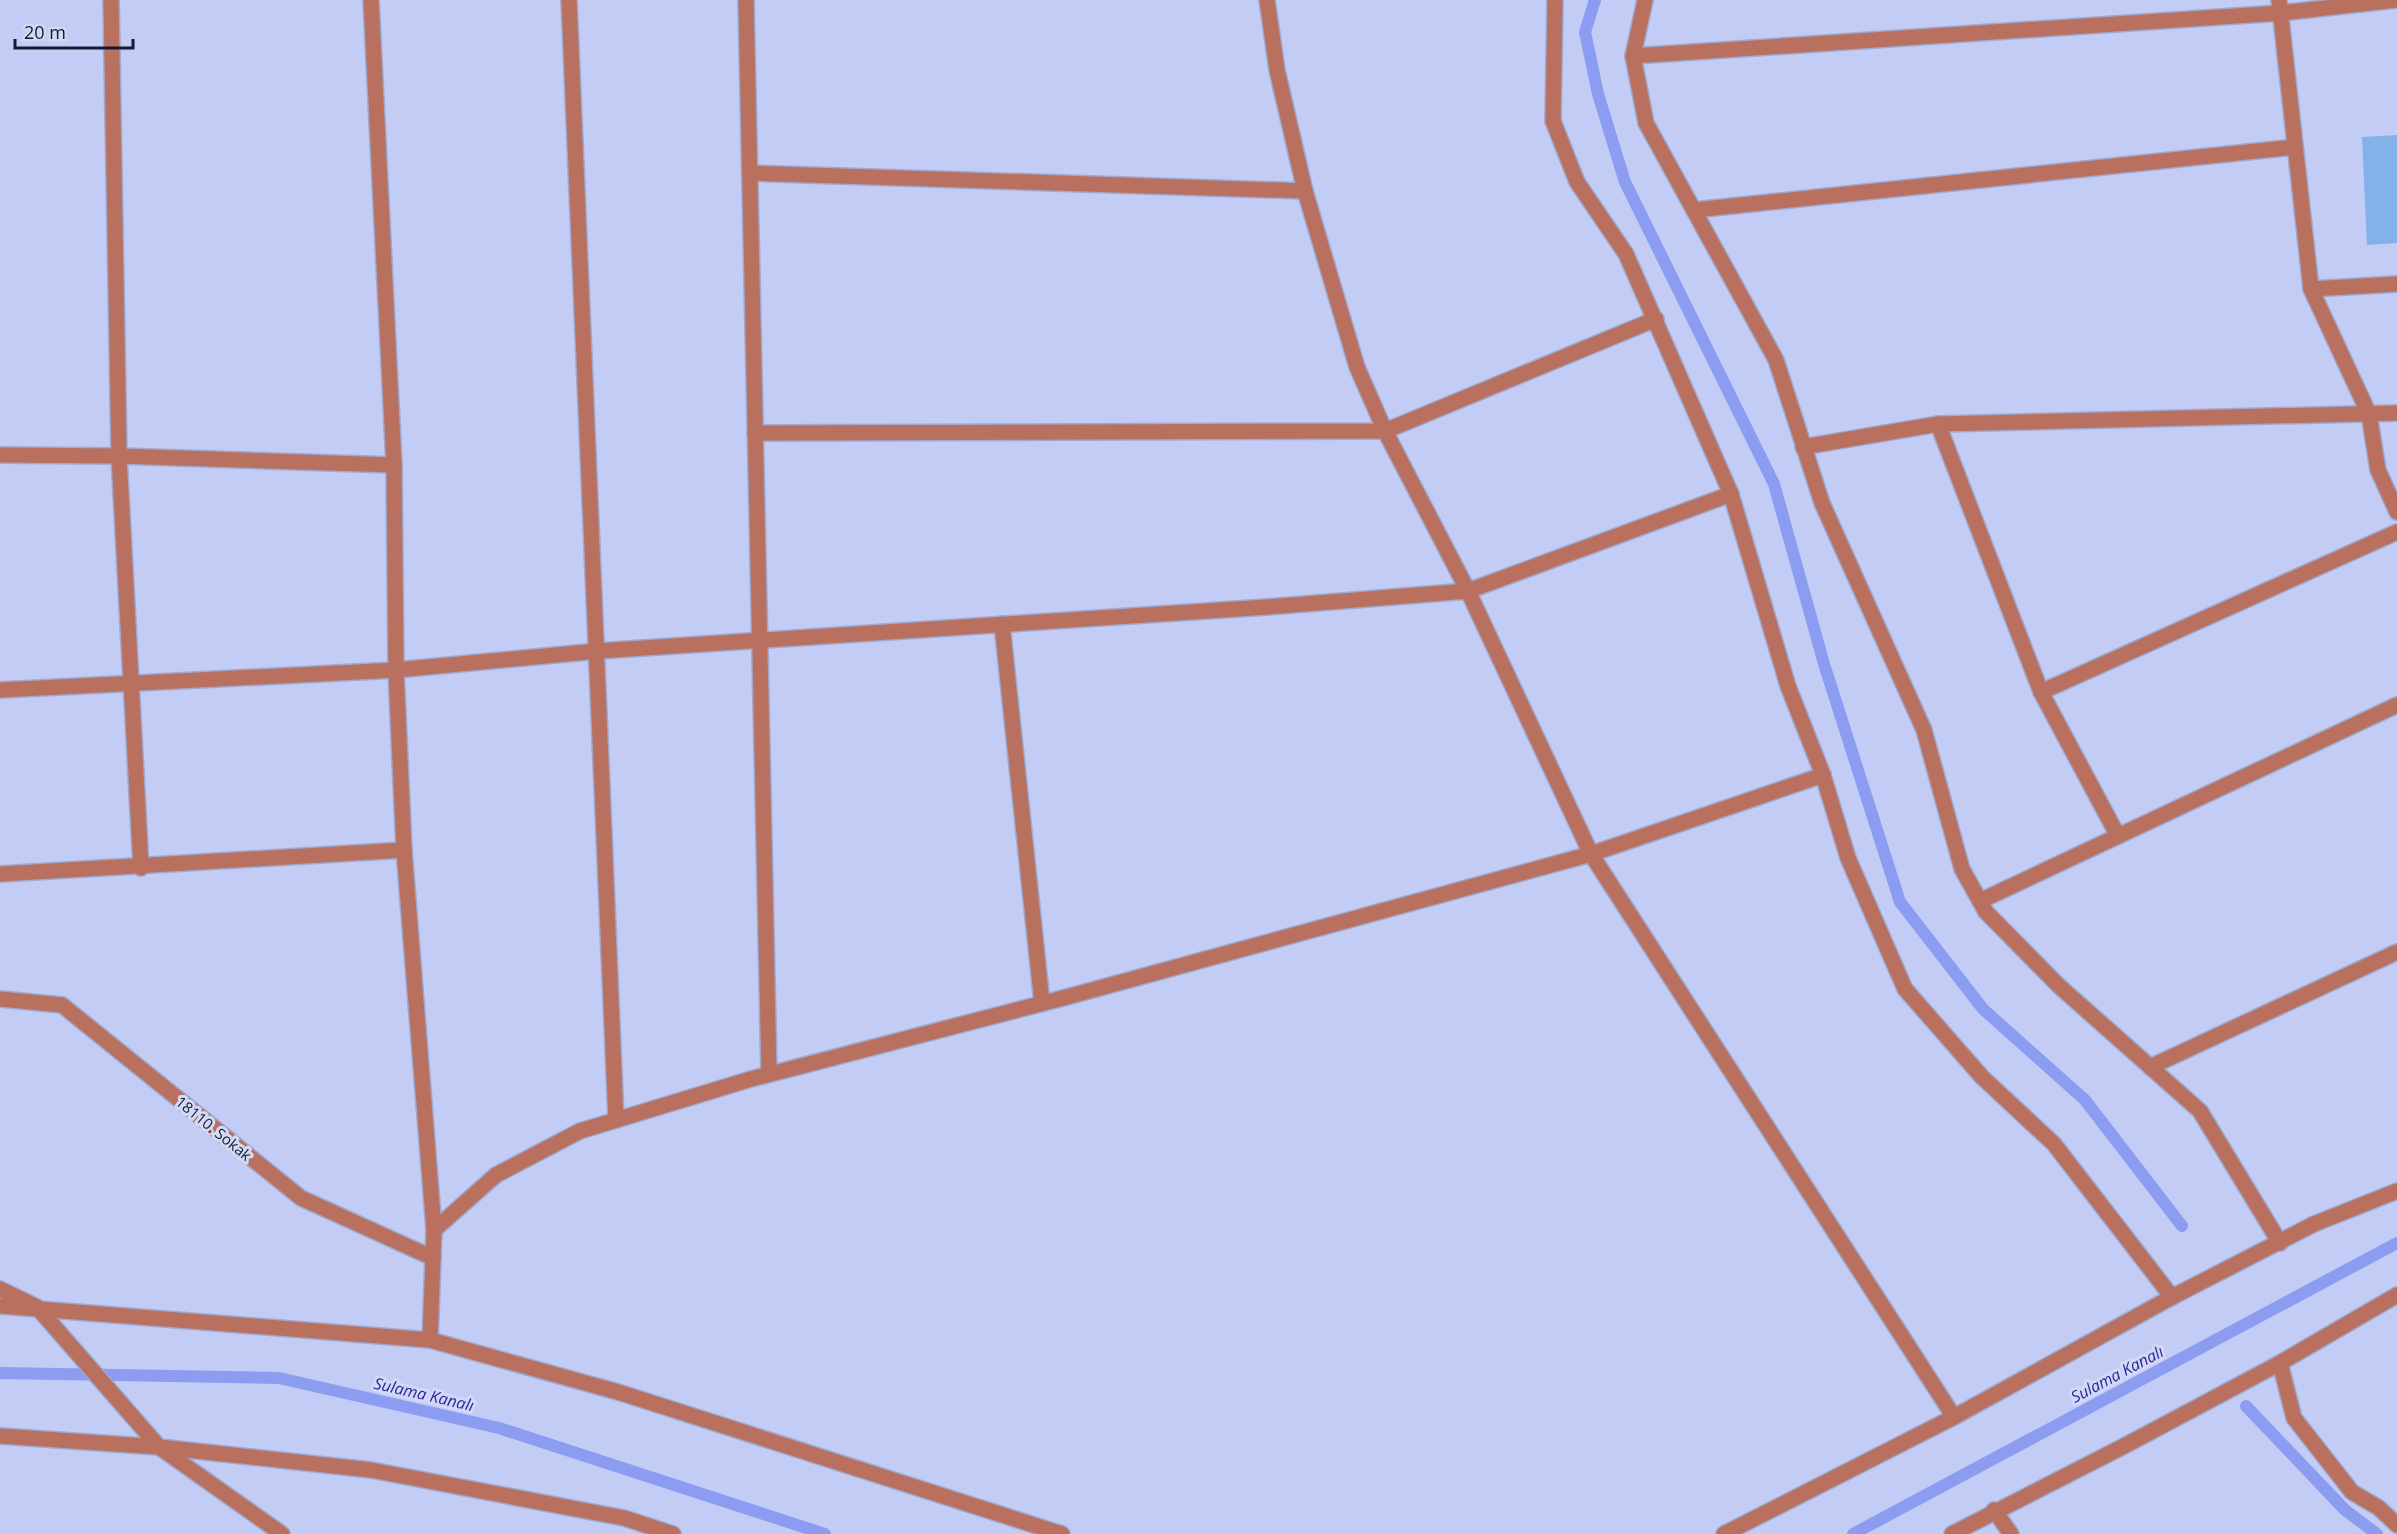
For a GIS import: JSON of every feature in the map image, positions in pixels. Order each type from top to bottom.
[{"type":"street","points":[[111,0],[119,456],[141,868]]},
{"type":"street","points":[[371,0],[394,465],[396,670],[404,850],[434,1230],[430,1340]]},
{"type":"street","points":[[569,0],[616,1120]]},
{"type":"street","points":[[746,0],[769,1074]]},
{"type":"street","points":[[1267,0],[1277,70],[1305,191],[1357,367],[1385,431],[1468,591],[1591,854],[1954,1417]]},
{"type":"street","points":[[1555,0],[1553,122],[1577,182],[1626,254],[1731,494],[1788,686],[1822,775],[1848,858],[1905,990],[1982,1077],[2054,1144],[2172,1297]]},
{"type":"street","points":[[1645,0],[1633,56],[1646,123],[1776,360],[1822,503],[1924,730],[1962,869],[1986,912],[2058,986],[2200,1111],[2280,1243]]},
{"type":"street","points":[[1633,56],[2397,0]]},
{"type":"street","points":[[2280,7],[2311,289],[2369,414],[2378,470],[2397,512]]},
{"type":"street","points":[[1694,210],[2295,147]]},
{"type":"street","points":[[750,172],[1305,191]]},
{"type":"street","points":[[2311,289],[2397,284]]},
{"type":"street","points":[[755,433],[1385,431],[1656,319]]},
{"type":"street","points":[[1803,447],[1938,424],[2397,413]]},
{"type":"street","points":[[1938,424],[2041,692],[2118,836]]},
{"type":"street","points":[[0,455],[119,456],[394,465]]},
{"type":"street","points":[[0,690],[396,670],[598,651],[1468,591],[1731,494]]},
{"type":"street","points":[[2041,692],[2397,532]]},
{"type":"street","points":[[1002,624],[1042,1003]]},
{"type":"street","points":[[1980,901],[2397,705]]},
{"type":"street","points":[[434,1230],[496,1175],[580,1131],[769,1074],[1042,1003],[1591,854],[1822,775]]},
{"type":"street","points":[[0,874],[141,868],[404,850]]},
{"type":"street","points":[[2150,1067],[2397,952]]},
{"type":"street","name":"18110. Sokak","points":[[0,999],[62,1005],[301,1198],[433,1258]]},
{"type":"street","points":[[1724,1534],[1954,1417],[2172,1297],[2314,1224],[2397,1191]]},
{"type":"street","points":[[0,1289],[37,1308],[159,1446],[282,1534]]},
{"type":"street","points":[[1952,1534],[1994,1510],[2126,1445],[2280,1363],[2397,1295]]},
{"type":"street","points":[[0,1306],[430,1340],[618,1392],[1062,1534]]},
{"type":"street","points":[[2280,1363],[2294,1418],[2352,1492],[2379,1508],[2397,1525]]},
{"type":"street","points":[[0,1436],[159,1446],[371,1470],[624,1518],[673,1534]]},
{"type":"street","points":[[1994,1510],[2011,1534]]},
{"type":"building","points":[[2397,135],[2397,243],[2367,245],[2362,137]]},
{"type":"waterway","points":[[1595,0],[1585,32],[1598,94],[1625,182],[1774,484],[1824,664],[1900,902],[1983,1009],[2085,1100],[2182,1226]]},
{"type":"waterway","name":"Sulama Kanalı","points":[[1853,1534],[2397,1243]]},
{"type":"waterway","name":"Sulama Kanalı","points":[[0,1373],[279,1378],[499,1428],[825,1534]]},
{"type":"waterway","points":[[2246,1406],[2345,1510],[2377,1534]]}]
